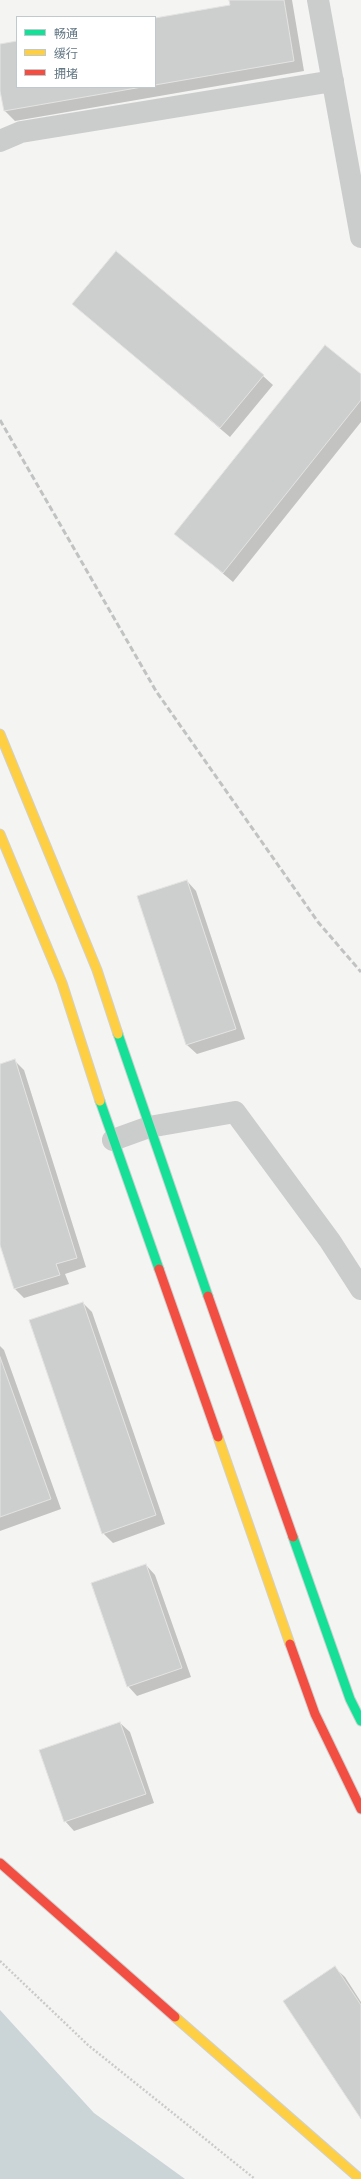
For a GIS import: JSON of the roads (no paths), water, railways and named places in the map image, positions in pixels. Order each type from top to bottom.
[{"type":"main road","points":[[0,734],[97,970],[149,1127],[350,1699],[361,1721]]},
{"type":"main road","points":[[0,834],[62,983],[113,1140],[315,1714],[361,1809]]},
{"type":"main road","points":[[0,1863],[345,2168],[360,2179]]},
{"type":"street","points":[[318,0],[361,237]]},
{"type":"street","points":[[0,141],[21,132],[332,81]]},
{"type":"street","points":[[113,1140],[149,1127],[235,1112],[330,1241],[361,1289]]},
{"type":"railway","points":[[0,420],[156,691],[318,922],[361,972]]}]
